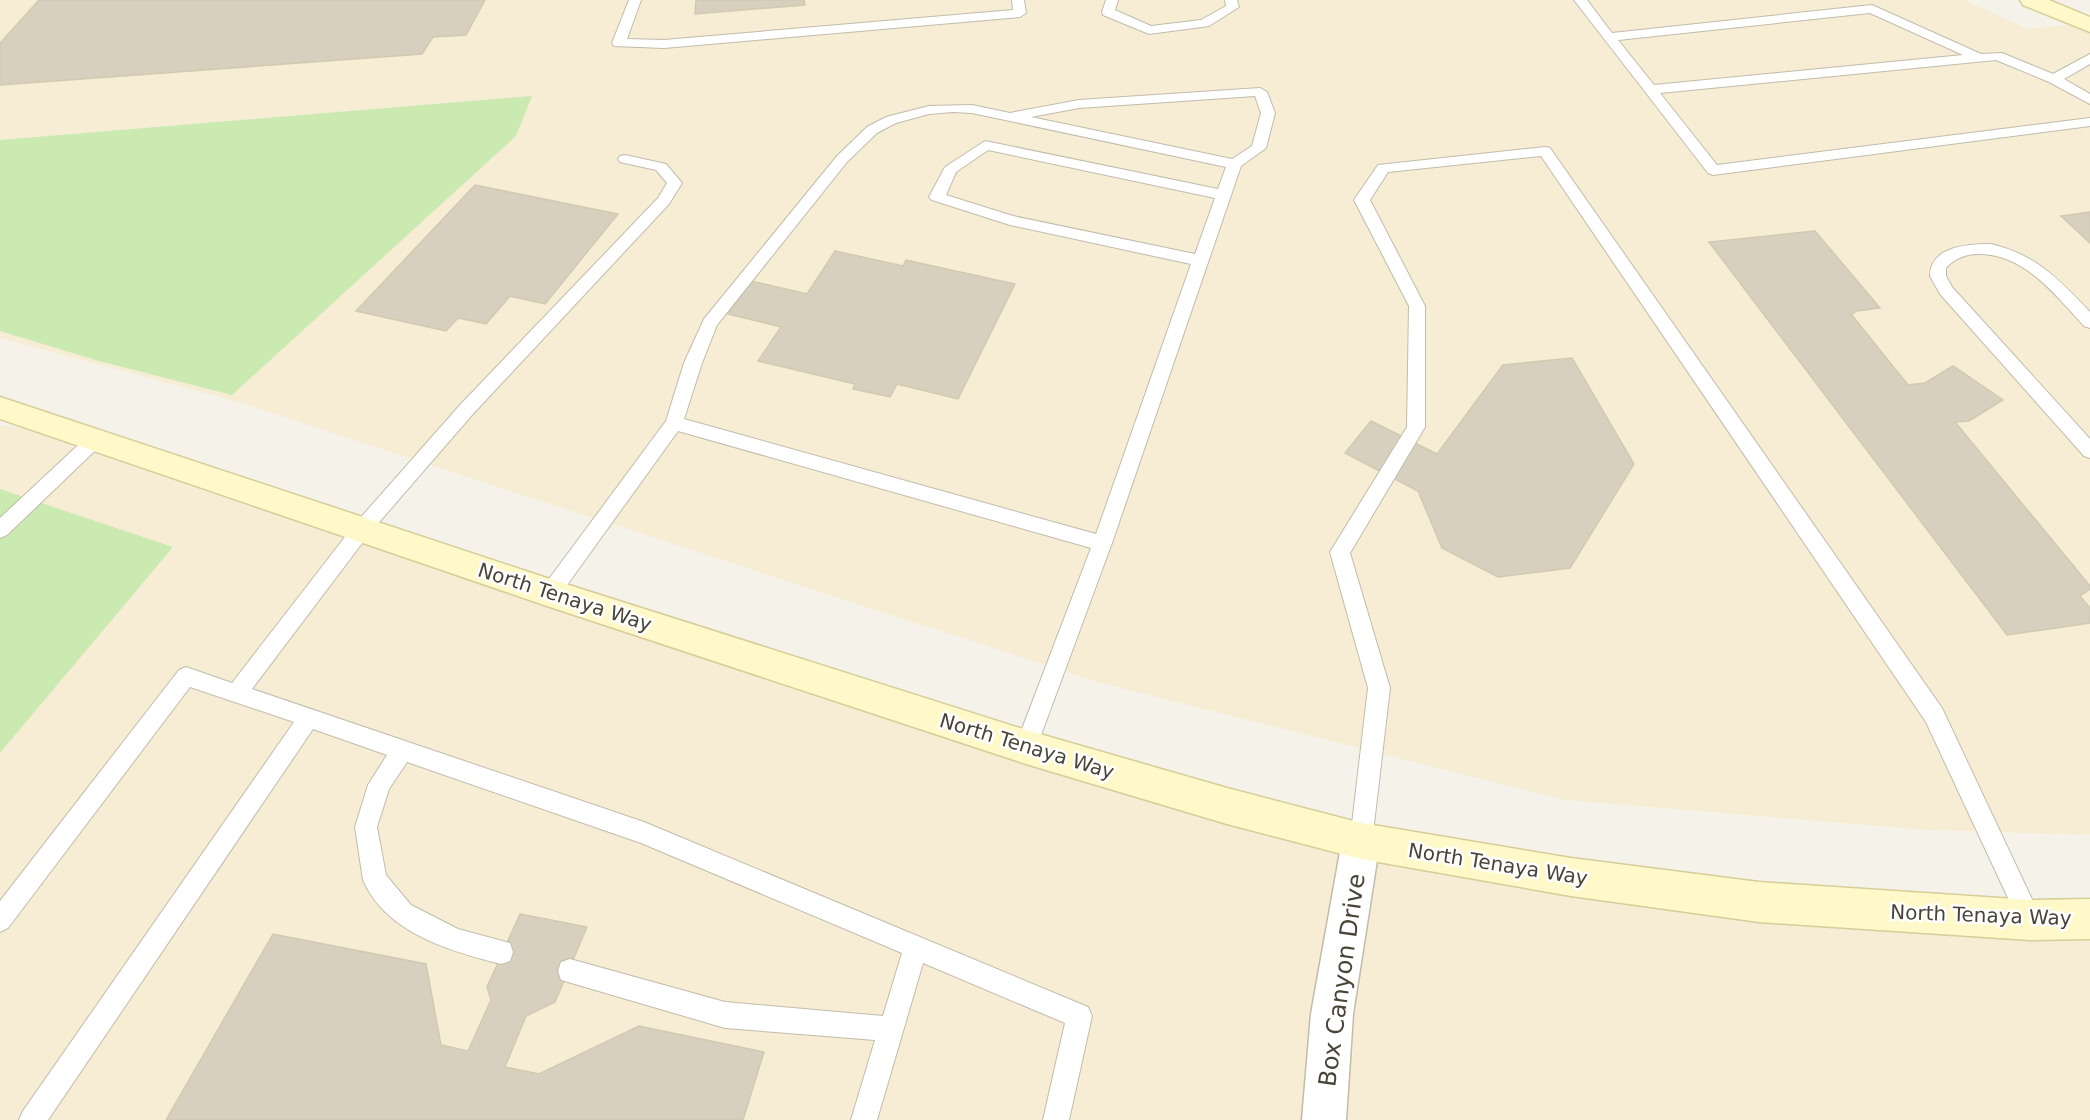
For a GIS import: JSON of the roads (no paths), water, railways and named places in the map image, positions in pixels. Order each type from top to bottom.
[{"type":"main road","points":[[2031,0],[2090,25]]},
{"type":"main road","name":"North Tenaya Way","points":[[0,408],[550,593],[1026,747],[1227,806],[1361,841],[1570,877],[1759,902],[2030,920],[2090,919]]},
{"type":"street","name":"Box Canyon Drive","points":[[1324,1120],[1332,1014],[1361,841]]},
{"type":"lane","points":[[634,0],[620,43],[664,44],[1020,13],[1017,0]]},
{"type":"lane","points":[[1112,0],[1108,12],[1149,30],[1204,23],[1233,7],[1232,0]]},
{"type":"lane","points":[[1580,0],[1713,170],[2090,122]]},
{"type":"lane","points":[[1608,37],[1872,9],[1980,58]]},
{"type":"lane","points":[[1650,90],[1997,56],[2054,79],[2090,100]]},
{"type":"lane","points":[[2054,79],[2090,58]]},
{"type":"lane","points":[[1009,117],[1078,104],[1260,92],[1268,113],[1259,148],[1234,164],[1102,543],[1026,747]]},
{"type":"lane","points":[[550,593],[674,423],[693,363],[710,324],[842,159],[872,130],[891,120],[929,110],[972,109],[1234,164]]},
{"type":"lane","points":[[1201,261],[1010,220],[937,197],[950,171],[985,145],[1224,195]]},
{"type":"lane","points":[[1361,841],[1379,688],[1340,552],[1416,427],[1417,306],[1362,200],[1383,168],[1545,151],[1934,715],[2030,920]]},
{"type":"lane","points":[[237,693],[362,529],[466,411],[664,201],[675,183],[661,168],[625,159]]},
{"type":"lane","points":[[2090,322],[2038,271],[2009,251],[1967,249],[1950,254],[1938,267],[1938,276],[1946,290],[2090,451]]},
{"type":"lane","points":[[674,423],[1102,543]]},
{"type":"lane","points":[[0,530],[96,439]]},
{"type":"lane","points":[[0,920],[186,676],[644,833],[1079,1016],[1056,1120]]},
{"type":"lane","points":[[32,1120],[309,718]]},
{"type":"lane","points":[[402,750],[379,785],[366,827],[375,880],[403,913],[455,940],[501,952]]},
{"type":"lane","points":[[864,1120],[916,947]]},
{"type":"lane","points":[[570,971],[725,1015],[891,1029]]}]
